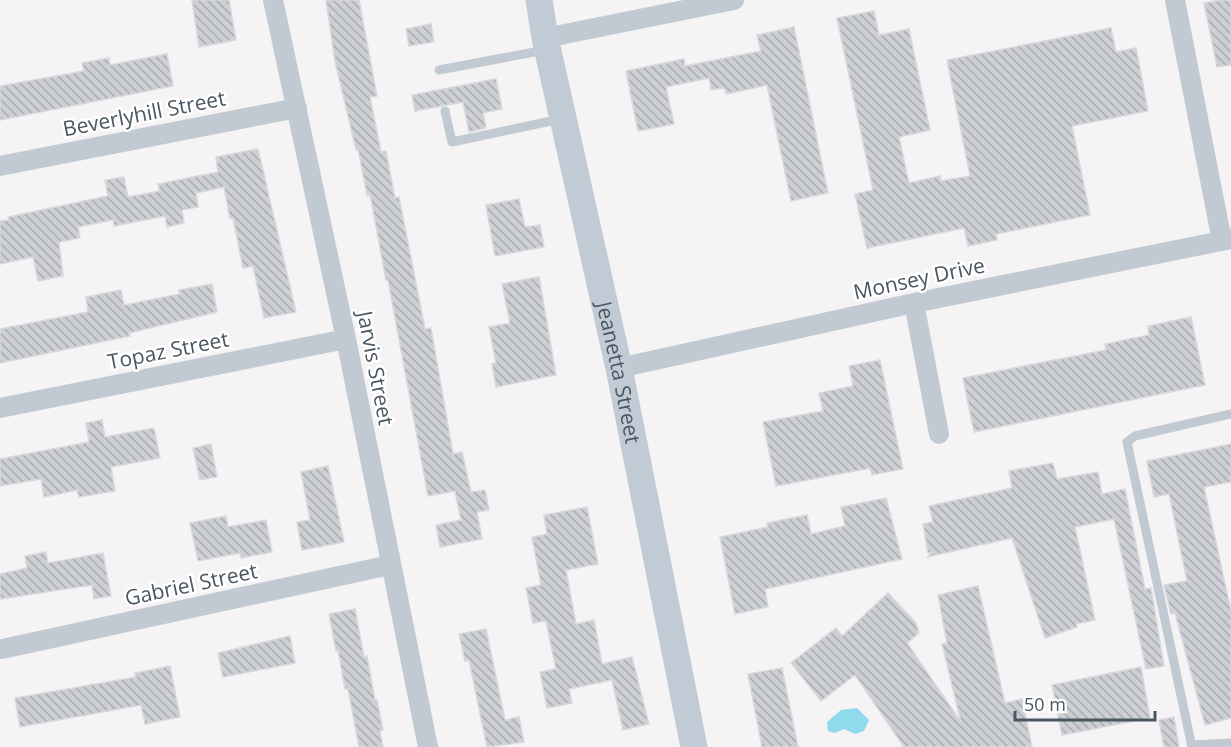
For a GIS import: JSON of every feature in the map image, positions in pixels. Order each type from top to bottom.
[{"type":"street","name":"Jarvis Street","points":[[273,0],[346,339],[428,747]]},
{"type":"street","name":"Jeanetta Street","points":[[539,0],[546,44],[619,368],[694,747]]},
{"type":"street","points":[[546,44],[734,0]]},
{"type":"street","points":[[1175,0],[1227,240]]},
{"type":"street","name":"Beverlyhill Street","points":[[0,166],[297,108]]},
{"type":"street","name":"Monsey Drive","points":[[619,368],[914,303],[1227,240]]},
{"type":"street","points":[[914,303],[939,434]]},
{"type":"street","name":"Topaz Street","points":[[0,408],[346,339]]},
{"type":"street","name":"Gabriel Street","points":[[2,649],[390,566]]},
{"type":"lane","points":[[440,70],[546,44]]},
{"type":"lane","points":[[445,111],[452,142],[563,118]]},
{"type":"lane","points":[[1231,414],[1135,436],[1127,442],[1192,746],[1231,743]]},
{"type":"water","points":[[857,708],[869,720],[864,731],[855,734],[844,729],[835,733],[828,731],[827,722],[841,710]]},
{"type":"building","points":[[192,0],[229,0],[236,40],[199,47]]},
{"type":"building","points":[[326,0],[359,0],[377,96],[370,97],[381,152],[386,151],[395,198],[399,197],[425,329],[431,328],[453,454],[462,452],[471,492],[485,490],[489,510],[477,512],[482,539],[440,547],[436,525],[461,520],[455,491],[428,496],[388,280],[386,280],[370,194],[367,195],[358,149],[356,150],[335,61]]},
{"type":"building","points":[[1231,0],[1231,65],[1217,67],[1204,3]]},
{"type":"building","points":[[874,11],[879,35],[909,29],[930,130],[899,137],[909,183],[940,176],[941,181],[970,176],[947,60],[1111,28],[1116,52],[1136,48],[1148,111],[1072,126],[1090,215],[996,234],[997,240],[968,246],[964,228],[867,248],[855,194],[873,190],[837,18]]},
{"type":"building","points":[[431,24],[434,42],[409,46],[406,29]]},
{"type":"building","points":[[794,27],[828,193],[791,201],[767,85],[726,94],[724,88],[711,90],[709,78],[666,87],[674,124],[638,131],[626,71],[684,59],[685,66],[761,51],[757,35]]},
{"type":"building","points":[[167,54],[173,86],[0,120],[0,86],[84,71],[82,63],[109,58],[110,65]]},
{"type":"building","points":[[496,79],[502,109],[483,113],[486,128],[469,132],[463,102],[415,111],[412,95]]},
{"type":"building","points":[[258,149],[296,312],[264,318],[253,266],[243,268],[224,187],[196,193],[198,207],[182,210],[184,223],[167,227],[165,216],[114,226],[113,220],[78,227],[80,238],[59,242],[63,276],[38,281],[33,257],[0,264],[0,221],[9,220],[8,217],[108,196],[105,180],[124,177],[128,197],[160,191],[158,184],[218,172],[216,157]]},
{"type":"building","points":[[519,199],[525,227],[540,225],[544,247],[495,256],[486,205]]},
{"type":"building","points":[[539,277],[556,375],[496,387],[492,364],[496,363],[489,327],[510,323],[502,284]]},
{"type":"building","points":[[212,284],[217,312],[129,333],[130,336],[0,363],[0,329],[88,312],[86,297],[121,290],[124,305],[180,294],[179,290]]},
{"type":"building","points":[[1191,317],[1205,385],[974,432],[963,378],[1106,350],[1105,344],[1149,335],[1148,326]]},
{"type":"building","points":[[880,360],[903,469],[872,475],[870,468],[776,486],[763,422],[823,411],[819,393],[853,386],[849,366]]},
{"type":"building","points":[[102,420],[105,437],[154,428],[160,458],[111,467],[115,491],[79,497],[77,490],[44,497],[41,479],[0,486],[0,459],[89,442],[86,423]]},
{"type":"building","points":[[211,444],[217,477],[200,480],[193,448]]},
{"type":"building","points":[[1231,444],[1231,482],[1204,487],[1231,611],[1231,718],[1205,725],[1175,613],[1171,614],[1164,585],[1187,581],[1169,494],[1154,497],[1147,461]]},
{"type":"building","points":[[1053,463],[1057,479],[1098,472],[1102,494],[1125,489],[1145,589],[1151,588],[1164,666],[1146,669],[1114,519],[1075,527],[1095,620],[1076,624],[1077,627],[1045,638],[1012,538],[927,557],[933,552],[928,553],[923,524],[933,522],[929,506],[1012,488],[1009,471]]},
{"type":"building","points":[[328,466],[344,542],[302,550],[297,522],[310,520],[301,472]]},
{"type":"building","points":[[886,498],[902,559],[765,589],[768,607],[735,614],[720,537],[768,527],[767,523],[807,515],[811,534],[845,526],[841,507]]},
{"type":"building","points":[[587,507],[598,564],[566,570],[576,624],[594,620],[602,664],[632,657],[649,724],[623,730],[612,680],[569,689],[572,703],[547,708],[540,672],[556,669],[546,621],[533,623],[526,588],[541,585],[532,537],[547,534],[544,515]]},
{"type":"building","points":[[226,516],[228,527],[266,520],[272,552],[241,558],[240,553],[198,561],[190,523]]},
{"type":"building","points":[[46,552],[48,563],[103,553],[111,596],[94,599],[92,585],[0,599],[0,574],[27,568],[25,556]]},
{"type":"building","points":[[978,586],[1005,703],[1022,699],[1032,747],[904,747],[855,675],[821,701],[791,663],[836,628],[842,636],[888,593],[916,623],[919,633],[907,643],[961,722],[942,644],[947,643],[938,595]]},
{"type":"building","points":[[355,609],[364,657],[367,656],[375,700],[377,700],[383,730],[380,731],[383,747],[359,747],[348,689],[345,689],[338,650],[336,651],[329,614]]},
{"type":"building","points":[[486,629],[505,720],[519,717],[524,742],[487,747],[469,660],[465,661],[459,634]]},
{"type":"building","points":[[290,636],[295,663],[223,677],[218,653]]},
{"type":"building","points":[[170,666],[180,717],[145,724],[141,705],[20,727],[15,698],[136,677],[135,673]]},
{"type":"building","points":[[1141,667],[1150,718],[1062,735],[1052,685]]},
{"type":"building","points":[[782,668],[798,747],[762,747],[748,674]]},
{"type":"building","points":[[1174,717],[1179,747],[1164,747],[1159,720]]}]
